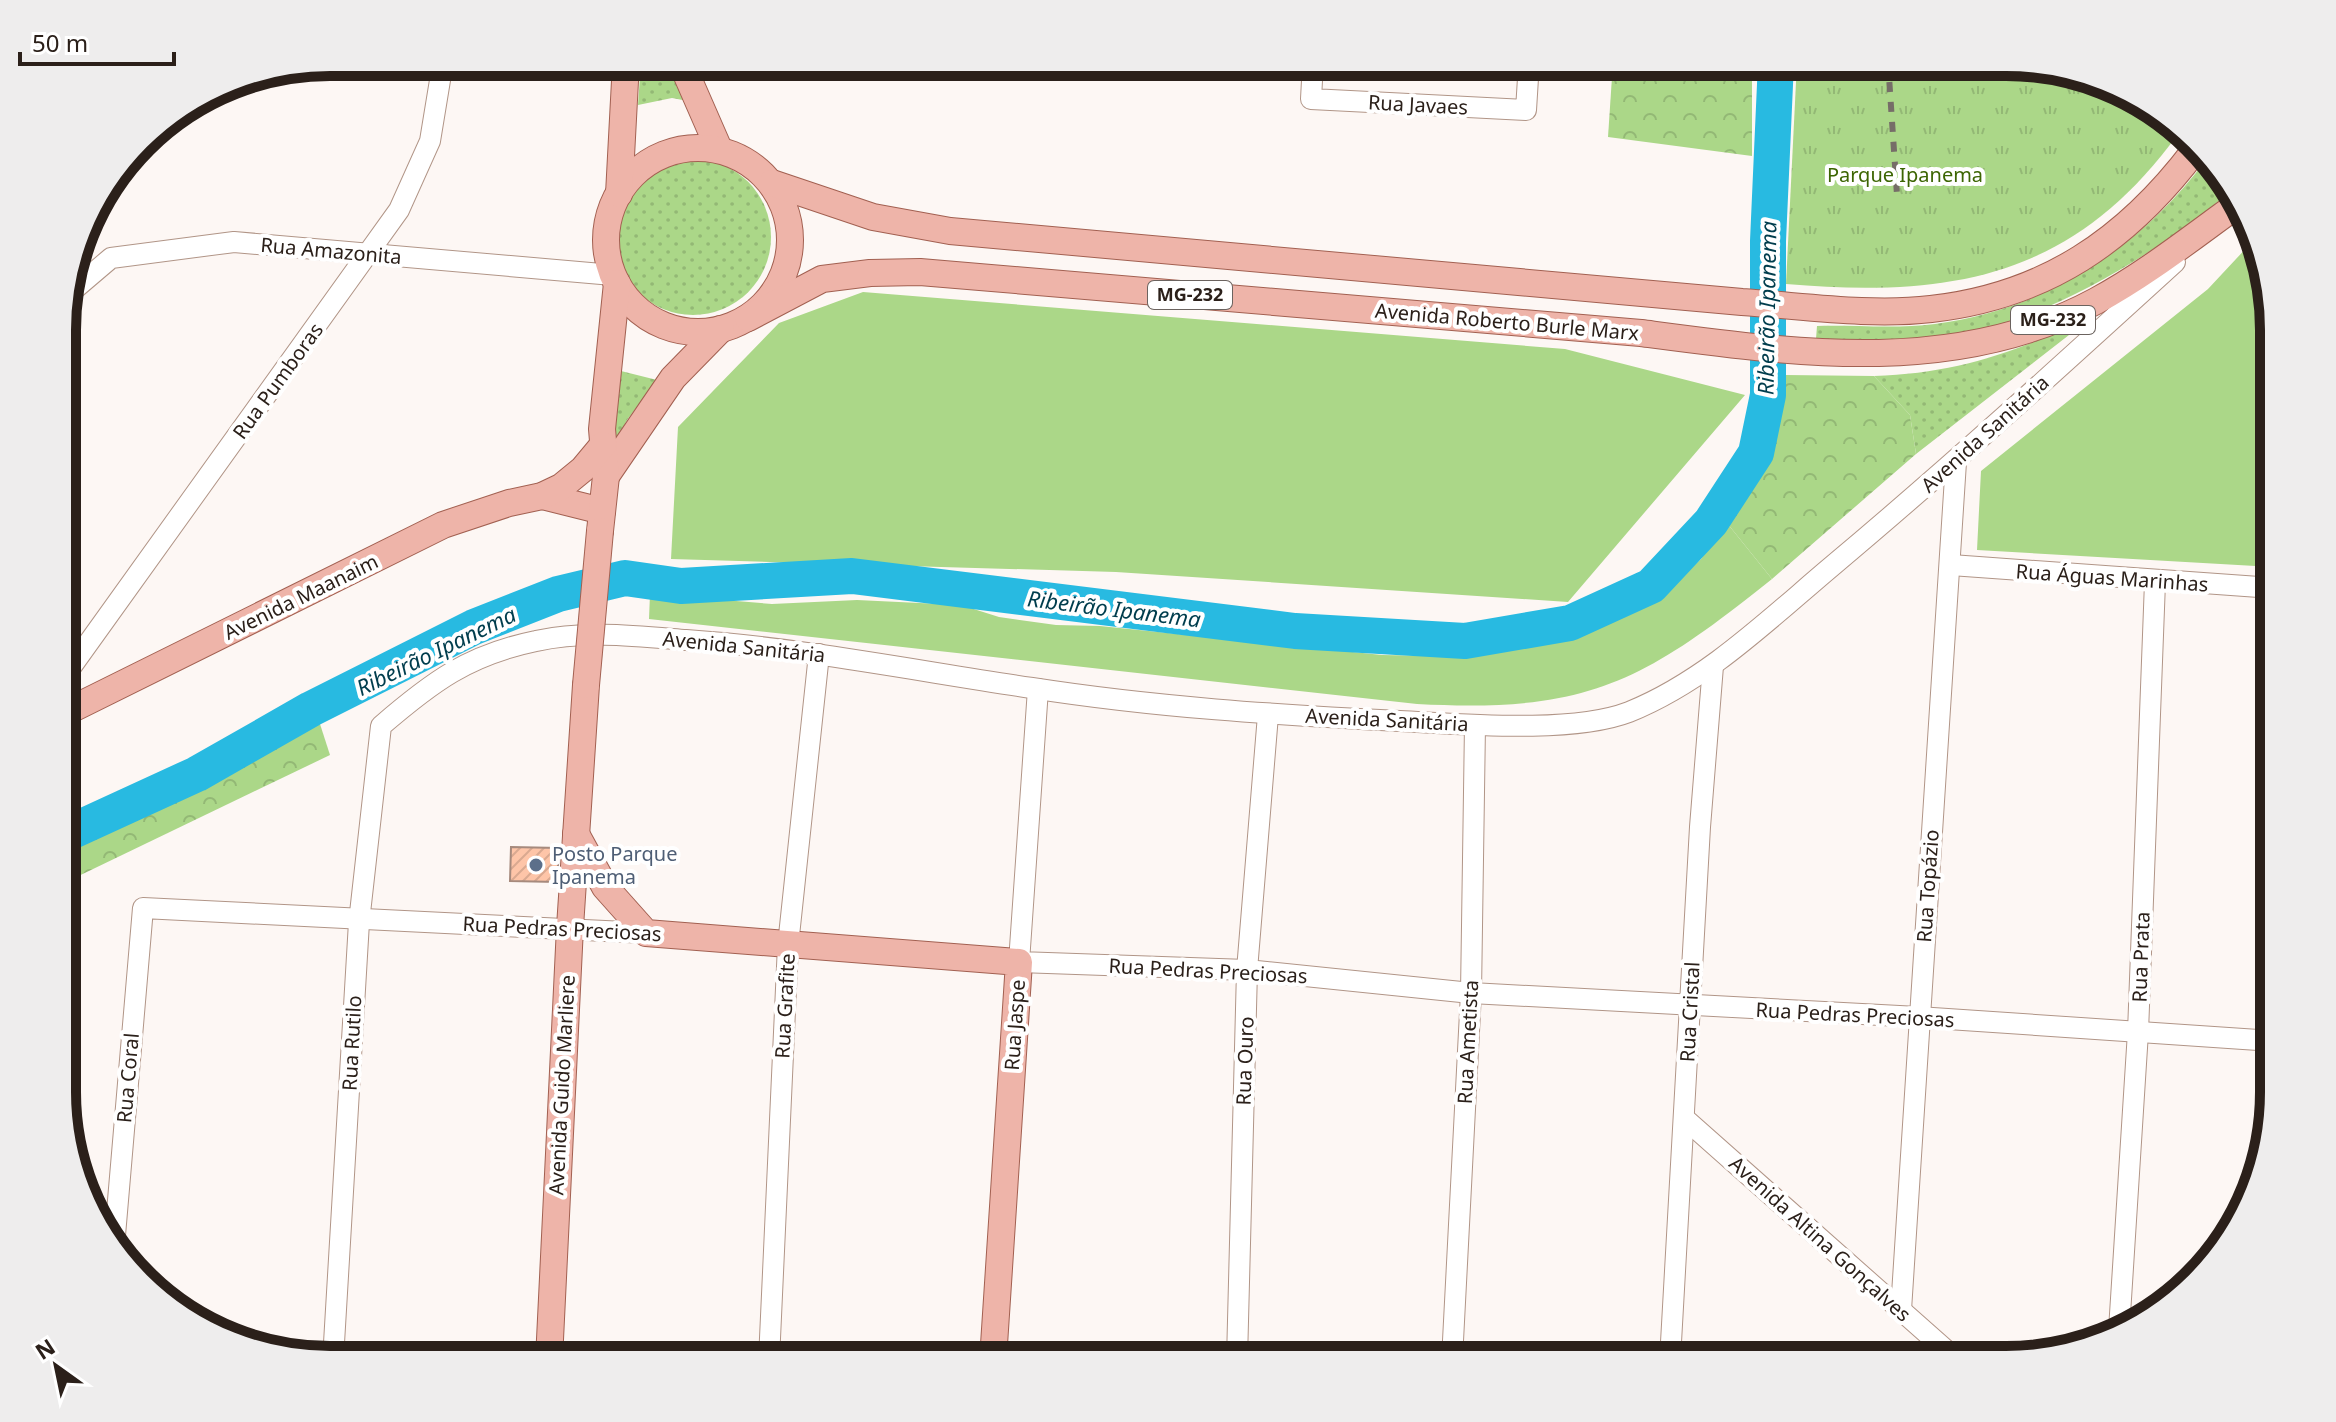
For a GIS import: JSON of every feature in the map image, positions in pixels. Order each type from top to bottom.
[{"type":"main road","name":"MG-232","points":[[619,194],[637,171],[662,155],[690,148],[719,149],[748,161],[772,183],[789,217],[790,255],[776,291],[748,318],[721,329],[696,332],[672,328],[650,318],[631,303],[615,279],[606,234],[619,194],[625,76]]},
{"type":"main road","points":[[687,76],[719,149]]},
{"type":"main road","name":"Avenida Roberto Burle Marx","points":[[772,183],[873,217],[950,231],[1840,309],[1930,309],[1981,300],[2046,278],[2086,256],[2141,214],[2190,156]]},
{"type":"main road","name":"Avenida Roberto Burle Marx","points":[[748,318],[822,279],[870,273],[920,272],[1641,333],[1744,346],[1841,353],[1937,352],[2035,328],[2095,301],[2135,278],[2230,210]]},
{"type":"main road","name":"Avenida Guido Marliere","points":[[550,1346],[570,927],[586,685],[606,476],[603,445],[615,279]]},
{"type":"main road","name":"Avenida Guido Marliere","points":[[606,476],[673,378],[721,329]]},
{"type":"main road","name":"Avenida Maanaim","points":[[76,707],[443,525],[509,503],[542,496],[574,478],[603,445]]},
{"type":"main road","name":"Avenida Maanaim","points":[[542,496],[601,521]]},
{"type":"main road","points":[[576,834],[605,887],[646,933]]},
{"type":"main road","name":"Rua Pedras Preciosas","points":[[646,933],[1019,962]]},
{"type":"main road","name":"Rua Jaspe","points":[[994,1346],[1019,962]]},
{"type":"street","name":"Rua Pumboras","points":[[76,660],[399,210],[430,141],[441,76]]},
{"type":"street","name":"Rua Javaes","points":[[1312,76],[1311,99],[1526,110],[1528,76]]},
{"type":"street","name":"Avenida Sanitária","points":[[381,726],[433,681],[490,653],[539,640],[591,635],[661,638],[819,654],[1038,689],[1268,715],[1475,725],[1554,725],[1626,713],[1713,666],[1956,462],[2230,211]]},
{"type":"street","name":"Rua Amazonita","points":[[81,284],[111,258],[234,242],[615,279]]},
{"type":"street","name":"Rua Topázio","points":[[1901,1310],[1956,462]]},
{"type":"street","name":"Rua Águas Marinhas","points":[[1951,565],[2259,587]]},
{"type":"street","name":"Rua Prata","points":[[2120,1319],[2138,1032],[2155,582]]},
{"type":"street","name":"Rua Grafite","points":[[770,1346],[788,945],[819,654]]},
{"type":"street","name":"Rua Cristal","points":[[1671,1345],[1700,827],[1713,666]]},
{"type":"street","name":"Rua Jaspe","points":[[1019,962],[1038,689]]},
{"type":"street","name":"Rua Ouro","points":[[1237,1345],[1247,970],[1268,715]]},
{"type":"street","name":"Rua Ametista","points":[[1453,1345],[1471,993],[1475,725]]},
{"type":"street","name":"Rua Rutilo","points":[[334,1346],[359,922],[381,726]]},
{"type":"street","name":"Rua Pedras Preciosas","points":[[143,908],[359,922],[570,927],[646,933]]},
{"type":"street","name":"Rua Coral","points":[[116,1227],[143,908]]},
{"type":"street","name":"Rua Pedras Preciosas","points":[[1019,962],[1247,970],[1471,993],[1691,1008],[1918,1017],[2259,1040]]},
{"type":"street","name":"Avenida Altina Gonçalves","points":[[1684,1118],[1940,1345]]},
{"type":"green space","points":[[640,76],[673,76],[688,101],[672,98],[638,105]]},
{"type":"green space","points":[[1612,76],[1752,76],[1752,156],[1608,137]]},
{"type":"green space","name":"Parque Ipanema","points":[[1796,76],[2039,78],[2103,95],[2133,110],[2173,139],[2138,182],[2096,220],[2052,248],[2006,268],[1956,280],[1903,287],[1786,284]]},
{"type":"green space","points":[[693,159],[723,165],[748,182],[765,207],[771,237],[765,267],[748,292],[723,309],[693,315],[663,309],[638,292],[621,267],[615,237],[621,207],[638,182],[663,165]]},
{"type":"green space","points":[[2200,167],[2222,198],[2131,263],[2053,305],[1973,332],[1933,338],[1816,339],[1817,326],[1935,324],[2015,305],[2087,270],[2151,221]]},
{"type":"green space","points":[[2247,247],[2259,313],[2259,566],[1977,550],[1981,471],[2208,289]]},
{"type":"green space","points":[[863,292],[1565,349],[1745,395],[1568,602],[1116,572],[671,559],[678,427],[779,323]]},
{"type":"green space","points":[[2096,314],[1916,454],[1910,415],[1874,376],[1934,370],[1988,358],[2041,339]]},
{"type":"green space","points":[[613,369],[657,380],[627,420],[608,457]]},
{"type":"green space","points":[[1786,375],[1874,376],[1910,415],[1916,454],[1772,579],[1727,523],[1774,446]]},
{"type":"green space","points":[[1727,523],[1772,579],[1686,644],[1647,667],[1610,684],[1570,696],[1526,703],[1417,704],[649,619],[650,594],[772,604],[857,600],[961,605],[999,617],[1056,625],[1100,626],[1382,655],[1436,656],[1569,633],[1629,612],[1668,590],[1701,559]]},
{"type":"green space","points":[[320,724],[330,755],[76,877],[76,835]]},
{"type":"building","name":"Posto Parque Ipanema","points":[[511,847],[559,848],[557,882],[510,881]]},
{"type":"waterway","name":"Ribeirão Ipanema","points":[[76,829],[197,774],[311,709],[474,627],[558,594],[625,578],[681,586],[852,576],[1295,631],[1465,641],[1570,623],[1651,586],[1711,522],[1756,453],[1768,395],[1768,241],[1775,76]]},
{"type":"railway","points":[[1889,76],[1897,195]]},
{"type":"place","name":"Posto Parque Ipanema","points":[[536,865]]}]
